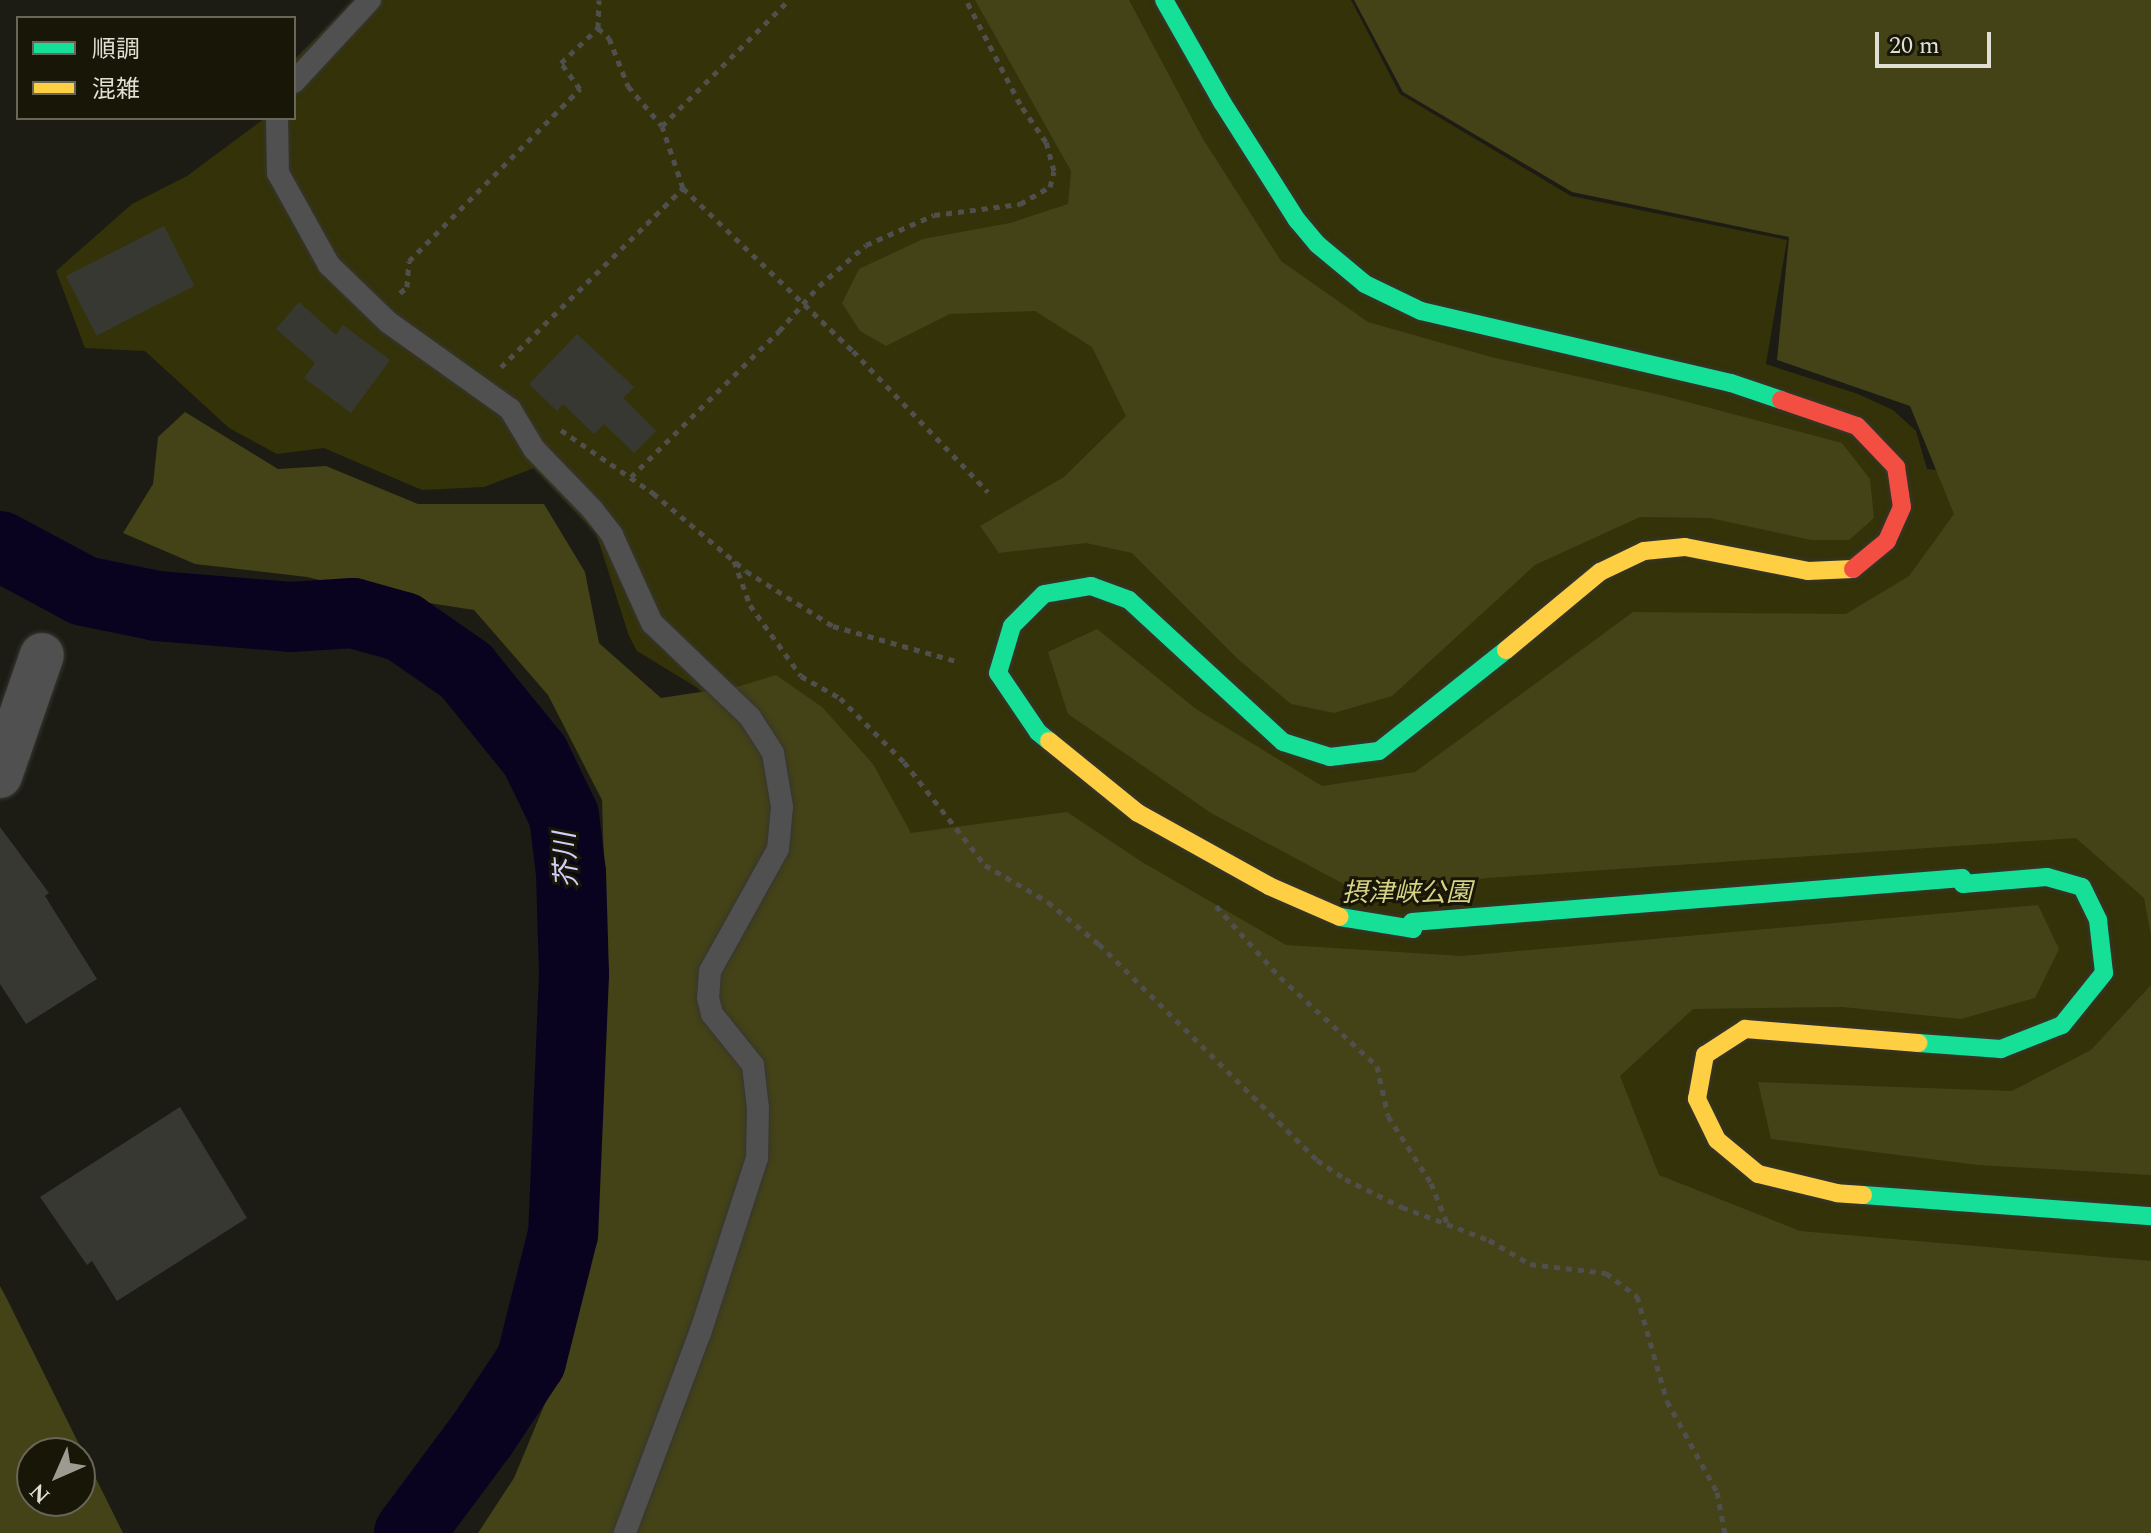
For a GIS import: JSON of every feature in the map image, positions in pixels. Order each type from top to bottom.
[{"type":"street","points":[[1164,0],[1194,57],[1297,220],[1317,244],[1365,284],[1421,311],[1731,383],[1857,426],[1896,467],[1902,507],[1887,541],[1853,569],[1808,571],[1685,547],[1644,551],[1600,572],[1418,723],[1379,751],[1330,757],[1283,742],[1129,600],[1091,586],[1044,594],[1012,626],[998,673],[1038,732],[1138,813],[1269,886],[1339,917],[1413,929],[1412,922],[1962,878],[1963,884],[2047,877],[2082,887],[2098,920],[2104,973],[2062,1025],[2001,1049],[1745,1029],[1705,1055],[1697,1099],[1717,1140],[1758,1174],[1837,1193],[2151,1216]]},
{"type":"street","points":[[0,776],[42,655]]},
{"type":"lane","points":[[296,80],[370,0]]},
{"type":"lane","points":[[277,120],[278,173],[329,265],[380,314],[510,409],[534,449],[592,509],[612,535],[652,623],[750,717],[773,753],[782,807],[778,849],[710,971],[708,998],[712,1014],[753,1065],[758,1108],[757,1158],[700,1333],[625,1533]]},
{"type":"path","points":[[380,314],[407,287],[409,261],[580,89],[561,63],[598,28],[599,0]]},
{"type":"path","points":[[662,126],[789,0]]},
{"type":"path","points":[[631,477],[819,286],[866,245],[934,215],[1020,204],[1050,187],[1054,171],[1046,142],[1020,104],[966,0]]},
{"type":"path","points":[[598,28],[609,38],[628,86],[662,126],[683,188],[804,303],[988,492]]},
{"type":"path","points":[[479,385],[683,188]]},
{"type":"path","points":[[510,409],[549,423],[631,477],[734,561],[833,626],[998,673]]},
{"type":"path","points":[[734,561],[750,605],[801,676],[840,698],[904,762],[985,865],[1048,902],[1099,944],[1317,1160],[1345,1179],[1402,1207],[1489,1240],[1530,1264],[1606,1273],[1637,1296],[1667,1401],[1717,1492],[1725,1533]]},
{"type":"path","points":[[1215,905],[1280,977],[1377,1066],[1388,1116],[1431,1183],[1447,1223]]},
{"type":"green space","name":"摂津峡公園","points":[[354,0],[1351,0],[1400,94],[1571,196],[1787,240],[1766,364],[1858,394],[1893,410],[1916,431],[1927,469],[1961,472],[2151,518],[2151,1533],[614,1533],[735,721],[696,687],[637,651],[629,636],[596,533],[534,468],[484,487],[422,490],[324,448],[277,454],[229,428],[145,351],[85,348],[56,271],[132,204],[187,176],[262,120],[296,120],[296,58]]},
{"type":"shaded area","points":[[975,0],[1129,0],[1203,139],[1281,261],[1368,322],[1491,357],[1661,395],[1842,443],[1870,479],[1874,518],[1849,540],[1811,540],[1710,518],[1640,517],[1535,565],[1392,696],[1334,713],[1291,704],[1239,660],[1132,553],[1086,543],[999,553],[980,526],[1064,477],[1126,416],[1092,347],[1035,311],[950,314],[886,346],[860,331],[842,303],[859,269],[923,239],[1010,223],[1068,204],[1071,171]]},
{"type":"shaded area","points":[[1354,0],[2151,0],[2151,936],[2144,898],[2076,838],[1487,878],[1366,896],[1211,813],[1068,714],[1048,652],[1097,629],[1196,709],[1322,786],[1415,772],[1633,612],[1846,614],[1909,576],[1954,514],[1910,406],[1777,360],[1789,237],[1572,192],[1403,92]]},
{"type":"shaded area","points":[[185,412],[278,469],[326,466],[418,504],[544,504],[585,572],[599,643],[661,698],[740,686],[776,675],[822,707],[873,764],[911,833],[1067,812],[1142,862],[1286,945],[1462,956],[2038,905],[2059,949],[2035,998],[1961,1019],[1842,1007],[1693,1009],[1620,1076],[1659,1175],[1800,1231],[2151,1261],[2151,1533],[478,1533],[514,1478],[551,1389],[594,1252],[601,1150],[606,932],[602,800],[548,695],[474,610],[384,596],[307,577],[195,564],[123,533],[153,484],[158,437]]},
{"type":"shaded area","points":[[2151,985],[2151,1175],[1978,1165],[1771,1139],[1758,1082],[2012,1091],[2091,1050]]},
{"type":"shaded area","points":[[0,1286],[75,1437],[16,1437],[16,1517],[96,1517],[96,1479],[123,1533],[0,1533]]},
{"type":"building","points":[[164,226],[194,286],[96,336],[66,276]]},
{"type":"building","points":[[299,302],[336,335],[343,325],[390,360],[351,413],[304,378],[315,363],[276,329]]},
{"type":"building","points":[[577,334],[634,387],[623,398],[656,431],[634,453],[604,424],[594,434],[563,404],[557,411],[529,384]]},
{"type":"building","points":[[0,827],[49,893],[45,896],[97,979],[26,1024],[0,984]]},
{"type":"building","points":[[180,1107],[247,1218],[117,1301],[92,1261],[87,1265],[40,1197]]},
{"type":"waterway","name":"芥川","points":[[0,546],[84,591],[157,606],[291,617],[353,613],[403,627],[466,671],[535,756],[564,816],[571,873],[574,975],[563,1234],[531,1361],[482,1435],[409,1533]]},
{"type":"traffic: fast","points":[[1164,0],[1222,102],[1297,220],[1317,244],[1365,284],[1421,311],[1731,383],[1781,400]]},
{"type":"traffic: fast","points":[[1049,741],[1038,732],[998,673],[1012,626],[1044,594],[1091,586],[1129,600],[1283,742],[1330,757],[1379,751],[1506,650]]},
{"type":"traffic: fast","points":[[1340,917],[1413,929],[1412,922],[1962,878],[1963,884],[2047,877],[2082,887],[2098,920],[2104,973],[2062,1025],[2001,1049],[1918,1043]]},
{"type":"traffic: fast","points":[[1863,1195],[2151,1216]]},
{"type":"traffic: slow","points":[[1506,650],[1600,572],[1644,551],[1685,547],[1808,571],[1853,569]]},
{"type":"traffic: slow","points":[[1049,741],[1138,813],[1269,886],[1340,917]]},
{"type":"traffic: slow","points":[[1863,1195],[1837,1193],[1758,1174],[1717,1140],[1697,1099],[1705,1055],[1745,1029],[1918,1043]]},
{"type":"traffic: jam","points":[[1781,400],[1857,426],[1896,467],[1902,507],[1887,541],[1853,569]]}]
